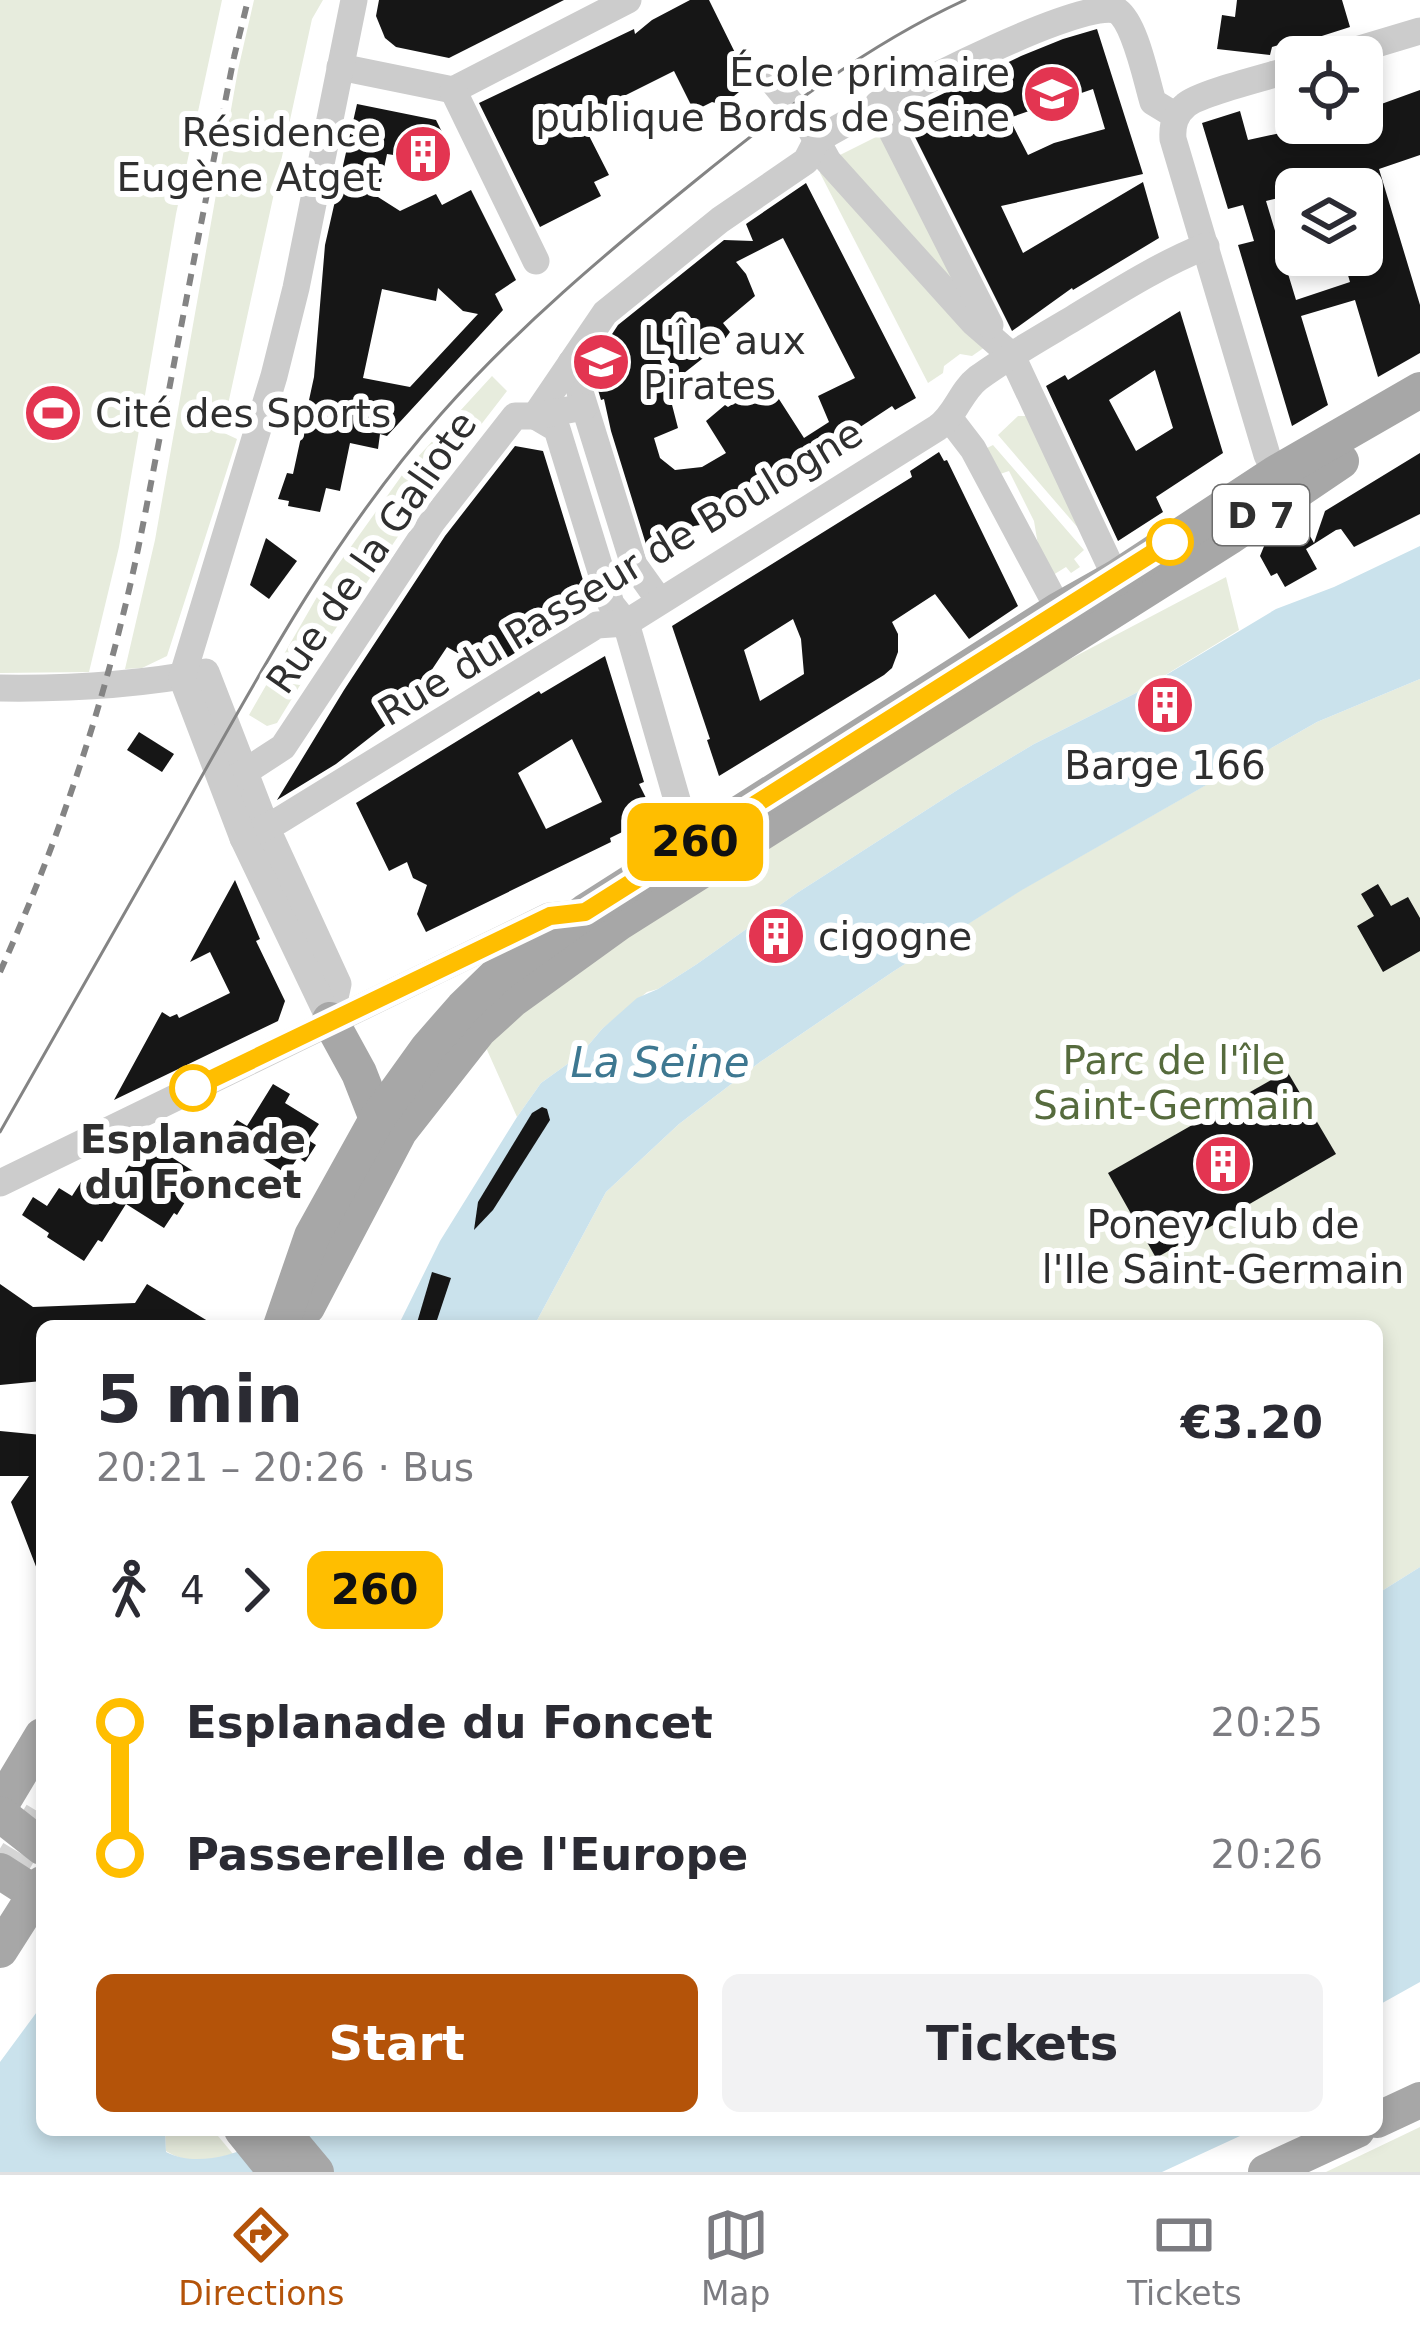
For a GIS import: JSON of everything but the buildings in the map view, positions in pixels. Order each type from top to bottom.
[{"type":"main road","name":"D 7","points":[[284,1320],[377,1119],[428,1048],[496,976],[585,912],[1059,610],[1276,473],[1420,390]]},
{"type":"main road","name":"D 7","points":[[300,1320],[324,1242],[399,1132],[479,1030],[512,1000],[620,922],[1420,412]]},
{"type":"main road","points":[[1042,655],[1059,610],[1100,616]]},
{"type":"main road","points":[[330,1021],[359,1073],[377,1119]]},
{"type":"main road","points":[[264,1320],[291,1260],[324,1242]]},
{"type":"main road","points":[[311,1320],[324,1242]]},
{"type":"main road","points":[[31,1786],[0,1810],[36,1842]]},
{"type":"main road","points":[[0,1871],[36,1890]]},
{"type":"main road","points":[[4,1932],[36,1896]]},
{"type":"main road","points":[[1383,2117],[1420,2101]]},
{"type":"main road","points":[[247,2136],[276,2172]]},
{"type":"main road","points":[[286,2136],[316,2172]]},
{"type":"main road","points":[[1266,2172],[1344,2136]]},
{"type":"street","points":[[330,1021],[338,984],[254,833],[194,675],[194,644],[280,354],[354,0]]},
{"type":"street","points":[[340,67],[453,90],[628,0]]},
{"type":"street","name":"Rue de la Galiote","points":[[233,780],[284,747],[432,522],[515,416],[535,416],[605,313],[720,220],[806,161],[817,140],[1004,35],[1088,5],[1112,7],[1127,18],[1153,102],[1176,116]]},
{"type":"street","points":[[1383,42],[1420,31]]},
{"type":"street","points":[[766,73],[807,123],[828,161],[973,322],[1006,350]]},
{"type":"street","points":[[1275,74],[1189,101],[1172,127],[1276,473]]},
{"type":"street","points":[[453,90],[536,260]]},
{"type":"street","points":[[878,104],[1031,398],[1116,578]]},
{"type":"street","name":"Rue du Passeur de Boulogne","points":[[254,833],[597,626],[626,623],[950,418],[964,391],[1006,350],[1206,246]]},
{"type":"street","points":[[572,363],[634,566],[659,600]]},
{"type":"street","points":[[535,416],[584,407]]},
{"type":"street","points":[[535,416],[557,429],[610,604],[626,623],[690,845]]},
{"type":"street","points":[[950,418],[973,449],[1059,610]]},
{"type":"street","points":[[0,688],[68,689],[194,675]]},
{"type":"street","points":[[0,1183],[550,916],[585,912]]},
{"type":"green space","name":"Cité des Sports","points":[[0,0],[222,0],[176,214],[119,547],[89,672],[0,673]]},
{"type":"green space","points":[[254,0],[323,0],[312,19],[222,432],[237,439],[167,656],[142,668],[125,669],[155,540]]},
{"type":"green space","points":[[878,136],[889,137],[995,340],[972,356],[960,354],[928,383],[820,173],[824,163]]},
{"type":"green space","points":[[492,376],[507,391],[422,501],[277,723],[267,726],[249,715],[325,583],[405,471]]},
{"type":"green space","points":[[1018,416],[1029,416],[1079,529],[998,435]]},
{"type":"green space","points":[[993,445],[1084,550],[1074,559],[1080,567],[1071,573],[1066,567],[1053,575],[1040,557],[1034,521],[1009,471],[997,475],[985,449]]},
{"type":"green space","points":[[1226,577],[1239,630],[1136,693],[1034,744],[959,789],[697,964],[647,992],[602,1029],[580,1055],[541,1083],[517,1117],[479,1032],[926,735]]},
{"type":"green space","name":"Parc de l'île Saint-Germain","points":[[1420,679],[1420,1567],[1383,1590],[1383,1320],[537,1320],[606,1192],[679,1124],[760,1062],[1021,890],[1317,722]]},
{"type":"green space","points":[[1420,2127],[1420,2172],[1326,2172]]},
{"type":"green space","points":[[165,2136],[218,2136],[233,2154],[199,2160],[166,2151]]},
{"type":"water","name":"La Seine","points":[[1420,546],[1420,679],[1317,722],[1022,890],[760,1062],[679,1124],[606,1192],[537,1320],[401,1320],[440,1241],[541,1083],[580,1055],[637,998],[658,989],[797,893],[1034,744],[1136,693],[1276,609]]},
{"type":"water","points":[[1420,1567],[1420,1982],[1383,2003],[1383,1590]]},
{"type":"water","points":[[36,2013],[36,2136],[165,2136],[166,2152],[197,2159],[230,2154],[277,2136],[1240,2136],[1162,2172],[0,2172],[0,2062]]},
{"type":"tunnel","points":[[0,1883],[36,1824]]},
{"type":"tram line","points":[[0,1132],[304,600],[369,504],[441,414],[563,293],[727,156],[858,60],[965,0]]},
{"type":"railway","points":[[0,972],[70,794],[112,657],[248,0]]},
{"type":"bus line","name":"260","points":[[193,1088],[550,916],[585,912],[1170,542]]},
{"type":"place","name":"École primaire publique Bords de Seine","points":[[1052,94]]},
{"type":"place","name":"Résidence Eugène Atget","points":[[423,154]]},
{"type":"place","name":"L'Île aux Pirates","points":[[601,362]]},
{"type":"place","name":"Cité des Sports","points":[[53,413]]},
{"type":"place","name":"Barge 166","points":[[1165,705]]},
{"type":"place","name":"cigogne","points":[[776,936]]},
{"type":"place","name":"Esplanade du Foncet","points":[[193,1088]]},
{"type":"place","name":"Poney club de l'Ile Saint-Germain","points":[[1223,1164]]}]
